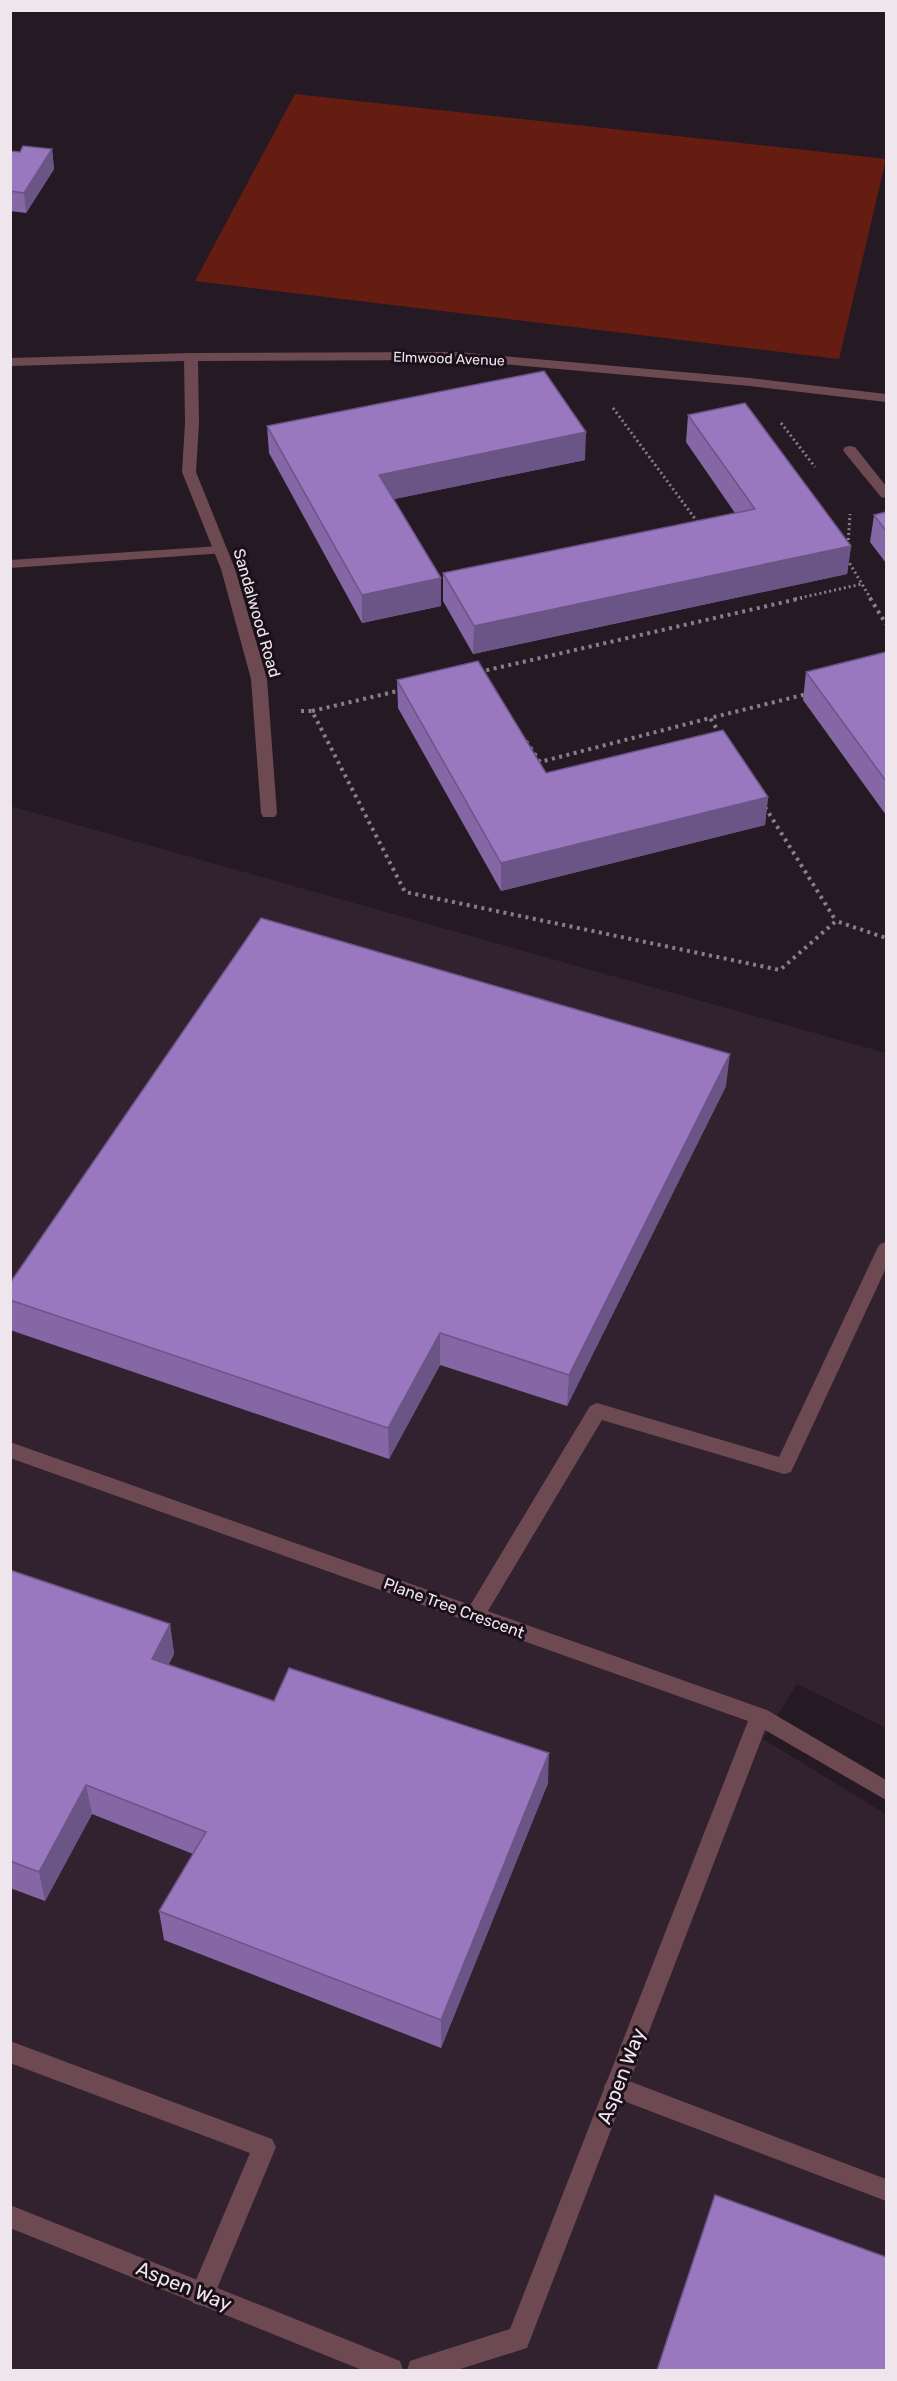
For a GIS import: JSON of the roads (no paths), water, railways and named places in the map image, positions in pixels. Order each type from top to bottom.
[{"type":"street","name":"Elmwood Avenue","points":[[10,362],[191,357],[458,356],[750,382],[886,398]]},
{"type":"street","name":"Sandalwood Road","points":[[191,357],[192,423],[189,472],[228,569],[259,679],[269,813]]},
{"type":"street","points":[[850,450],[886,494]]},
{"type":"street","points":[[10,564],[220,549]]},
{"type":"street","points":[[475,1615],[597,1411],[784,1467],[886,1249]]},
{"type":"street","name":"Plane Tree Crescent","points":[[10,1450],[760,1716],[886,1791]]},
{"type":"street","name":"Aspen Way","points":[[420,2370],[518,2339],[760,1716]]},
{"type":"street","points":[[10,2052],[264,2147],[202,2294]]},
{"type":"street","points":[[616,2087],[886,2190]]},
{"type":"street","name":"Aspen Way","points":[[10,2216],[391,2370]]}]
